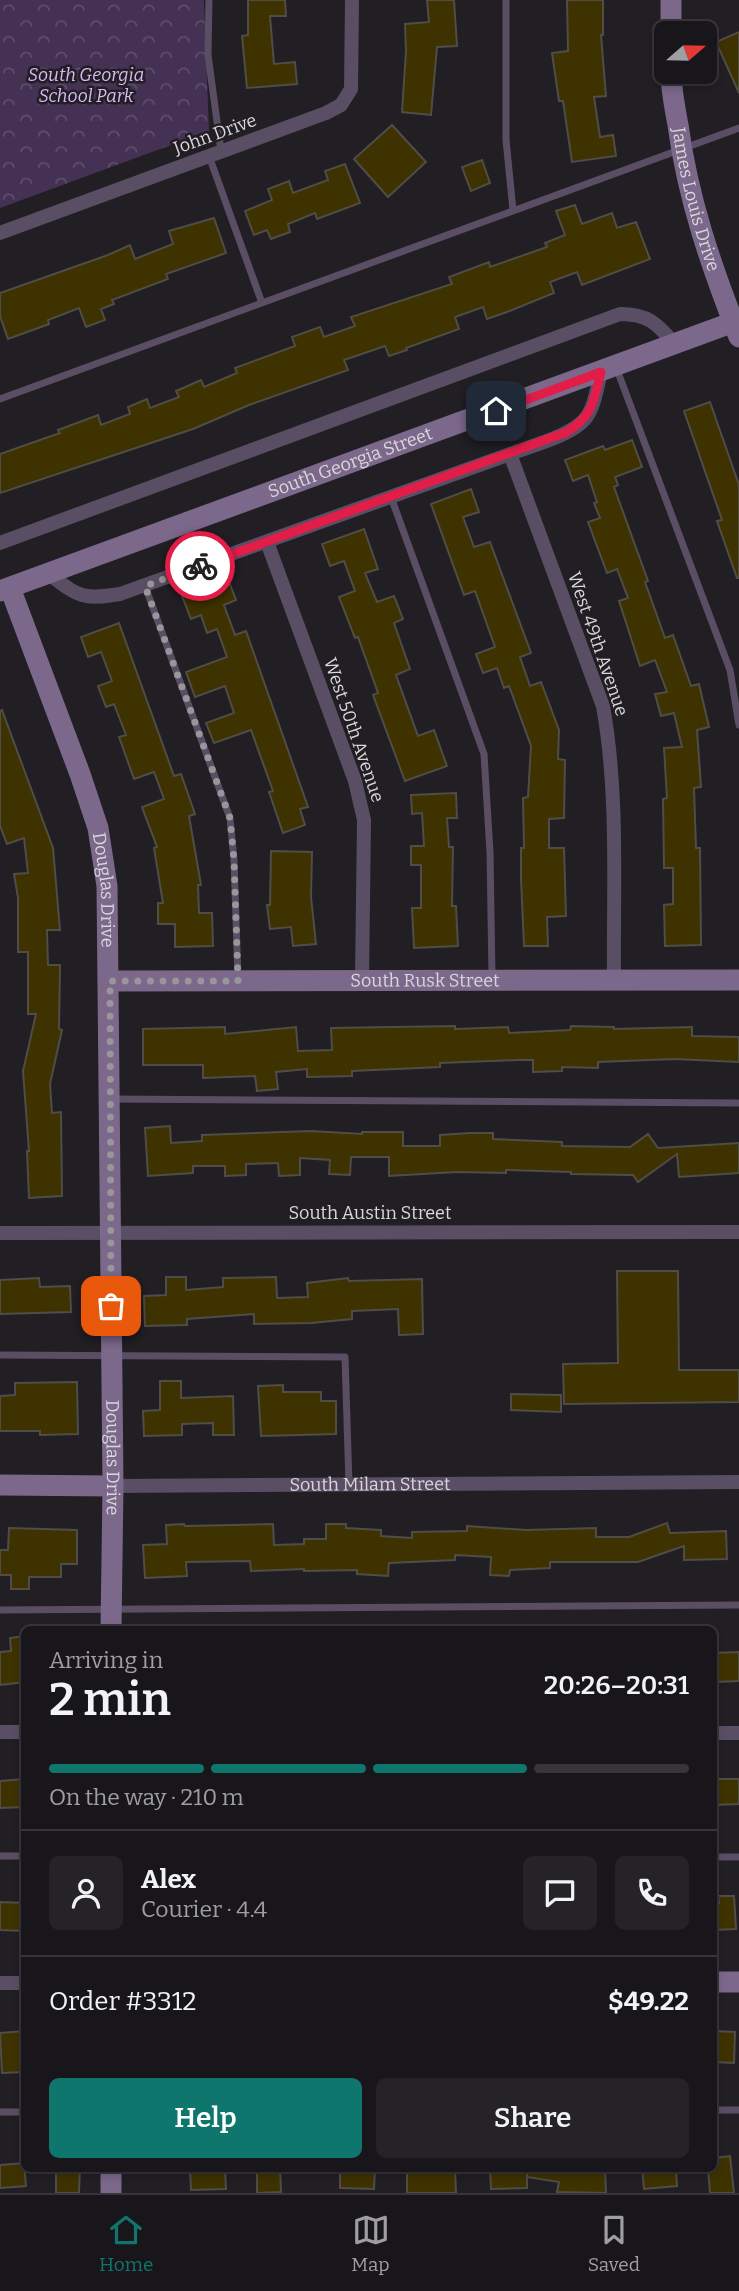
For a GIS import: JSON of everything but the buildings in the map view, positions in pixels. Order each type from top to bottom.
[{"type":"street","name":"John Drive","points":[[0,233],[326,113],[341,105],[351,89],[352,0]]},
{"type":"street","points":[[671,0],[671,21]]},
{"type":"street","name":"James Louis Drive","points":[[673,84],[681,149],[692,203],[714,272],[737,327]]},
{"type":"street","points":[[0,543],[620,314],[637,314],[657,323],[675,344]]},
{"type":"street","name":"South Georgia Street","points":[[5,589],[675,344],[737,327]]},
{"type":"street","points":[[49,574],[75,594],[94,598],[120,594],[510,454],[567,432],[584,420],[608,369]]},
{"type":"street","name":"West 49th Avenue","points":[[510,454],[603,706],[609,743],[612,794],[614,980]]},
{"type":"street","name":"West 50th Avenue","points":[[267,542],[355,781],[364,820],[362,980]]},
{"type":"street","name":"Douglas Drive","points":[[5,589],[80,774],[98,828],[107,886],[113,1486],[111,1619]]},
{"type":"street","name":"South Rusk Street","points":[[110,981],[739,980]]},
{"type":"street","name":"South Austin Street","points":[[0,1233],[739,1232]]},
{"type":"street","name":"South Milam Street","points":[[0,1485],[739,1482]]},
{"type":"street","points":[[0,1732],[21,1732]]},
{"type":"street","points":[[717,1732],[739,1732]]},
{"type":"street","points":[[717,1982],[739,1982]]},
{"type":"street","points":[[0,1983],[21,1983]]},
{"type":"street","points":[[111,2172],[111,2193]]},
{"type":"lane","points":[[209,0],[208,55],[215,154],[262,303]]},
{"type":"lane","points":[[506,0],[506,140],[513,211]]},
{"type":"lane","points":[[0,399],[739,128]]},
{"type":"lane","points":[[608,369],[730,670],[739,725]]},
{"type":"lane","points":[[391,497],[484,754],[490,852],[492,980]]},
{"type":"lane","points":[[145,586],[230,818],[238,981]]},
{"type":"lane","points":[[110,1099],[739,1103]]},
{"type":"lane","points":[[0,1356],[345,1357],[349,1485]]},
{"type":"lane","points":[[0,1610],[111,1619],[739,1605]]},
{"type":"lane","points":[[0,1856],[21,1856]]},
{"type":"lane","points":[[717,1857],[739,1857]]},
{"type":"lane","points":[[717,2110],[739,2110]]},
{"type":"lane","points":[[0,2112],[21,2112]]},
{"type":"green space","name":"South Georgia School Park","points":[[0,0],[204,0],[209,131],[0,208]]},
{"type":"way so far","points":[[111,1306],[110,981],[238,981],[230,818],[145,586],[200,566]]},
{"type":"route","points":[[200,566],[567,432],[584,420],[592,406],[601,372],[496,411]]}]
